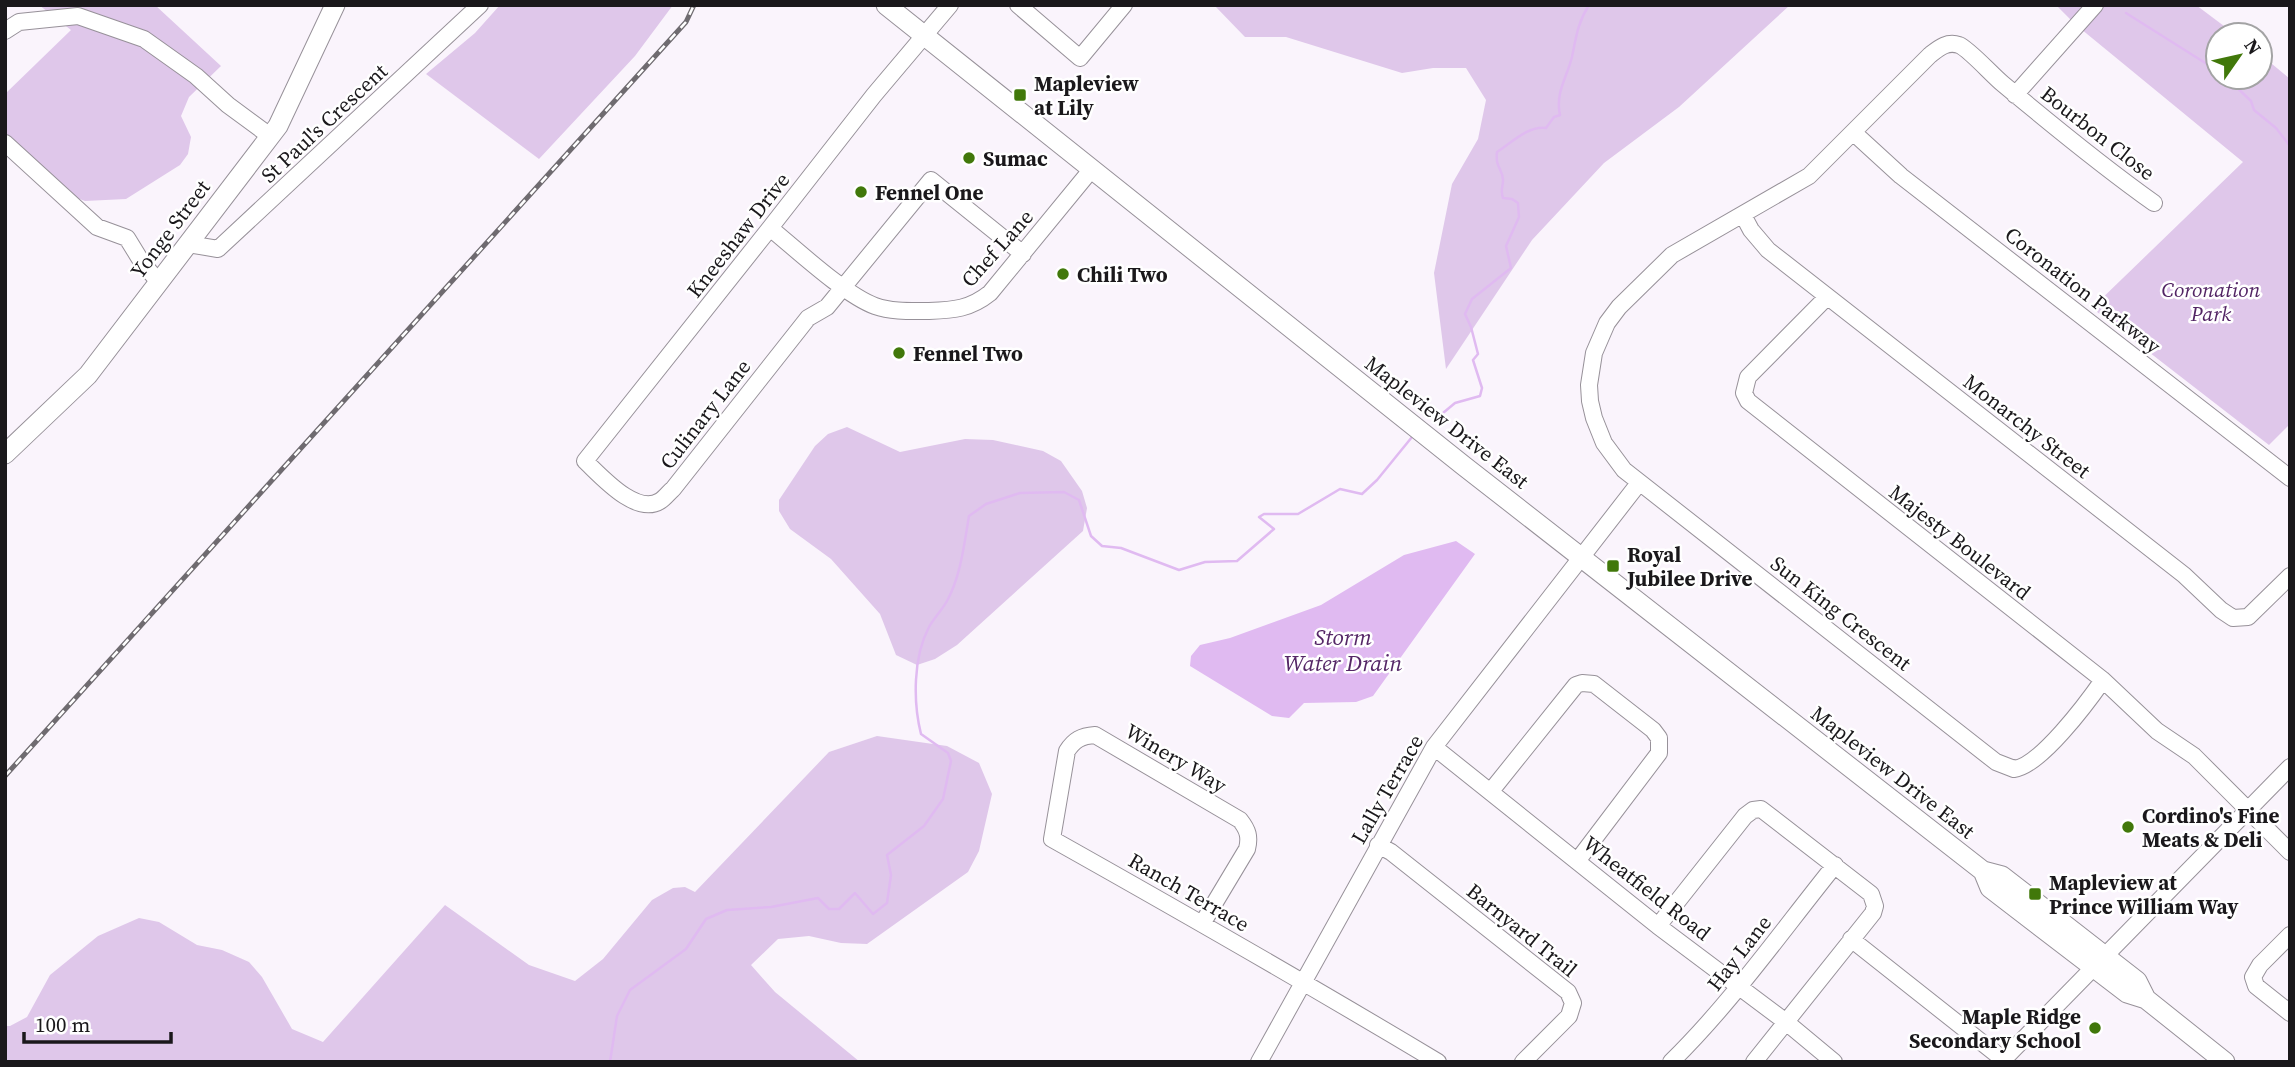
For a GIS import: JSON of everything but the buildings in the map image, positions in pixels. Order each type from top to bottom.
[{"type":"main road","name":"Yonge Street","points":[[5,454],[88,375],[270,136],[278,125],[335,5]]},
{"type":"main road","name":"Mapleview Drive East","points":[[886,5],[1091,170],[1983,871],[1990,888],[2098,961],[2127,993],[2146,999],[2225,1062]]},
{"type":"street","name":"St Paul's Crescent","points":[[188,244],[218,249],[480,5]]},
{"type":"street","name":"Kneeshaw Drive","points":[[585,461],[922,35],[950,5]]},
{"type":"street","points":[[1018,5],[1080,58],[1124,5]]},
{"type":"street","points":[[2015,95],[2095,5]]},
{"type":"street","points":[[5,31],[19,22],[78,16],[144,39],[196,76],[228,105],[270,136]]},
{"type":"street","name":"Sun King Crescent","points":[[2015,95],[1965,49],[1957,44],[1944,45],[1930,55],[1803,181],[1672,255],[1619,307],[1600,336],[1594,353],[1589,385],[1594,418],[1611,454],[1639,483],[2006,767],[2021,768],[2029,764],[2072,722],[2103,680]]},
{"type":"street","name":"Bourbon Close","points":[[2015,95],[2154,203]]},
{"type":"street","name":"Coronation Parkway","points":[[1854,133],[1902,176],[2290,478]]},
{"type":"street","points":[[5,143],[97,227],[127,238],[143,264],[159,282]]},
{"type":"street","name":"Chef Lane","points":[[771,228],[842,286],[874,306],[897,311],[948,311],[974,305],[990,293],[1091,170]]},
{"type":"street","points":[[842,286],[930,180],[1023,254]]},
{"type":"street","name":"Monarchy Street","points":[[1743,215],[1751,230],[1768,250],[2184,575],[2233,618],[2248,617],[2290,576]]},
{"type":"street","name":"Culinary Lane","points":[[585,461],[633,501],[646,505],[660,501],[673,489],[808,318],[827,307],[842,286]]},
{"type":"street","name":"Majesty Boulevard","points":[[1827,297],[1748,377],[1744,393],[1748,401],[2103,680],[2157,731],[2193,756],[2290,852]]},
{"type":"street","points":[[1581,556],[1639,483]]},
{"type":"street","name":"Lally Terrace","points":[[1259,1062],[1434,747],[1581,556]]},
{"type":"street","points":[[1491,791],[1576,685],[1594,684],[1653,730],[1659,738],[1660,753],[1578,860]]},
{"type":"street","name":"Winery Way","points":[[1052,839],[1067,751],[1074,741],[1095,735],[1240,820],[1247,829],[1250,839],[1247,849],[1202,924]]},
{"type":"street","name":"Wheatfield Road","points":[[1434,747],[1658,926],[1786,1021],[1834,1062]]},
{"type":"street","points":[[1851,939],[2003,1061],[2290,767]]},
{"type":"street","points":[[1658,926],[1745,816],[1753,810],[1761,809],[1835,865],[1874,899],[1873,912],[1754,1062]]},
{"type":"street","name":"Ranch Terrace","points":[[1052,839],[1305,982],[1438,1062]]},
{"type":"street","name":"Barnyard Trail","points":[[1378,845],[1391,852],[1568,992],[1573,1003],[1569,1016],[1522,1062]]},
{"type":"street","name":"Hay Lane","points":[[1671,1062],[1740,987],[1835,865]]},
{"type":"street","points":[[2290,935],[2260,965],[2253,977],[2256,986],[2290,1013]]},
{"type":"green space","points":[[39,5],[155,5],[221,66],[189,97],[181,116],[191,137],[188,154],[180,165],[126,199],[85,201],[5,153],[5,94],[71,30]]},
{"type":"green space","points":[[500,5],[673,5],[635,56],[539,159],[426,74],[475,33]]},
{"type":"green space","points":[[1214,5],[1790,5],[1679,107],[1604,163],[1532,240],[1446,369],[1434,273],[1452,184],[1478,139],[1486,100],[1466,68],[1433,68],[1402,73],[1286,37],[1245,37]]},
{"type":"green space","points":[[2056,5],[2085,5],[2071,20]]},
{"type":"green space","name":"Coronation Park","points":[[2105,5],[2196,5],[2217,21],[2204,21],[2204,91],[2274,91],[2274,66],[2290,79],[2290,424],[2269,445],[2092,308],[2243,162],[2081,29]]},
{"type":"green space","points":[[847,427],[900,452],[965,439],[993,440],[1043,451],[1061,461],[1082,491],[1087,508],[1083,531],[957,645],[935,659],[917,665],[896,655],[880,614],[831,559],[790,529],[779,511],[779,500],[815,446],[828,434]]},
{"type":"green space","points":[[877,736],[947,746],[979,763],[992,794],[979,851],[968,872],[867,944],[841,943],[809,936],[778,939],[751,965],[775,992],[860,1062],[5,1062],[5,1026],[27,1017],[50,975],[98,936],[139,918],[159,922],[197,945],[222,950],[249,962],[262,977],[292,1029],[323,1042],[445,905],[529,965],[575,981],[603,959],[652,900],[673,888],[685,887],[695,892],[829,752]]},
{"type":"water","name":"Storm Water Drain","points":[[1456,541],[1475,554],[1373,696],[1356,702],[1304,703],[1289,718],[1272,716],[1190,666],[1191,656],[1200,645],[1230,638],[1321,605],[1404,555]]},
{"type":"waterway","points":[[1437,418],[1455,403],[1480,396],[1482,388],[1473,360],[1478,354],[1465,314],[1472,299],[1511,268],[1506,246],[1519,217],[1518,203],[1503,198],[1503,176],[1497,162],[1497,152],[1533,129],[1546,128],[1554,117],[1560,115],[1560,92],[1576,36],[1589,5]]},
{"type":"waterway","points":[[2126,13],[2204,62]]},
{"type":"waterway","points":[[2241,91],[2251,101],[2254,110],[2276,128],[2290,146]]},
{"type":"waterway","points":[[610,1062],[617,1016],[630,990],[686,949],[706,919],[727,910],[771,907],[818,898],[829,909],[839,909],[855,893],[873,914],[887,903],[891,875],[887,855],[924,826],[943,799],[951,761],[948,753],[921,734],[917,708],[917,666],[924,639],[956,581],[969,516],[986,504],[1020,493],[1064,492],[1079,500],[1091,536],[1102,546],[1121,548],[1179,570],[1205,562],[1237,561],[1274,529],[1259,517],[1264,514],[1298,514],[1340,489],[1362,494],[1412,437]]},
{"type":"railway","points":[[5,776],[686,22],[694,5]]},
{"type":"place","name":"Mapleview at Lily","points":[[1020,95]]},
{"type":"place","name":"Sumac","points":[[969,158]]},
{"type":"place","name":"Fennel One","points":[[861,192]]},
{"type":"place","name":"Chili Two","points":[[1063,274]]},
{"type":"place","name":"Fennel Two","points":[[899,353]]},
{"type":"place","name":"Royal Jubilee Drive","points":[[1613,566]]},
{"type":"place","name":"Cordino's Fine Meats & Deli","points":[[2128,827]]},
{"type":"place","name":"Mapleview at Prince William Way","points":[[2035,894]]},
{"type":"place","name":"Maple Ridge Secondary School","points":[[2095,1028]]}]
